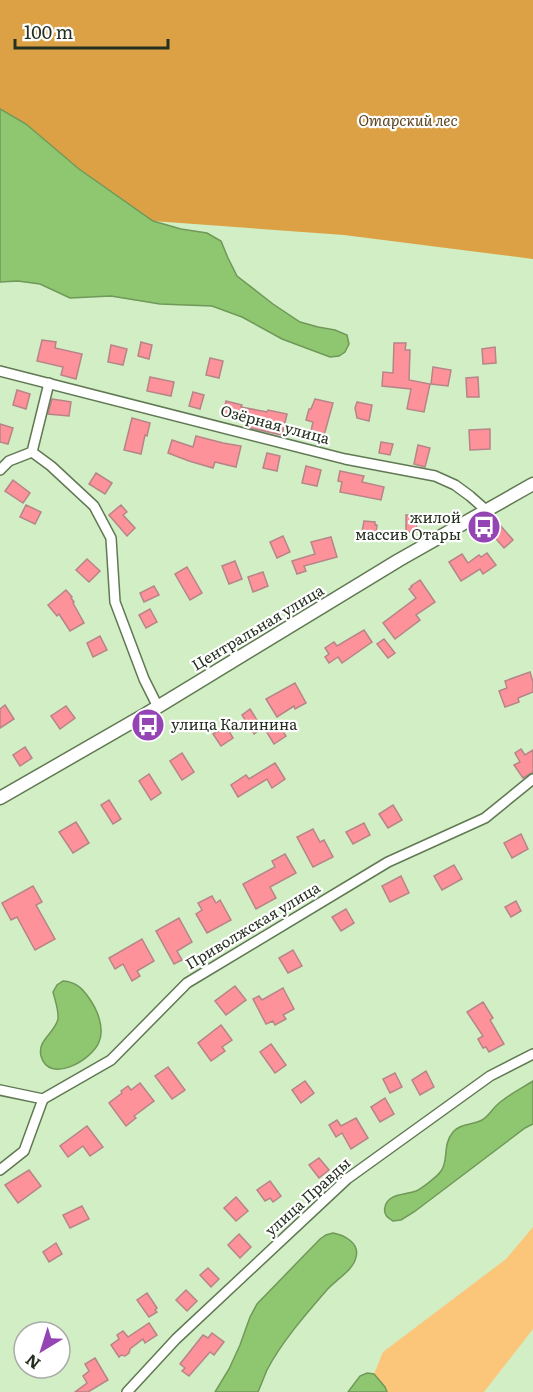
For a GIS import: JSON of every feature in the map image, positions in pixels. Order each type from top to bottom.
[{"type":"street","name":"Озёрная улица","points":[[0,371],[345,459],[435,477],[455,485],[486,511]]},
{"type":"street","points":[[32,452],[49,383]]},
{"type":"street","points":[[0,470],[9,461],[32,452]]},
{"type":"street","points":[[32,452],[51,466],[94,506],[111,538],[115,602],[144,679],[158,706]]},
{"type":"street","name":"Центральная улица","points":[[1,794],[158,706],[399,560],[533,484]]},
{"type":"street","name":"Приволжская улица","points":[[43,1099],[111,1060],[187,983],[388,862],[484,818],[533,779]]},
{"type":"street","name":"улица Правды","points":[[127,1392],[176,1340],[347,1179],[490,1076],[533,1054]]},
{"type":"street","points":[[0,1090],[43,1099],[24,1151],[0,1170]]},
{"type":"shaded area","points":[[0,109],[26,124],[79,169],[153,221],[207,233],[221,241],[237,276],[300,322],[347,335],[349,344],[345,352],[339,356],[330,357],[282,339],[242,317],[212,306],[160,304],[111,296],[70,298],[40,284],[18,281],[0,282]]},
{"type":"shaded area","points":[[63,981],[78,986],[89,998],[99,1019],[101,1037],[95,1049],[80,1062],[70,1067],[52,1069],[46,1064],[40,1050],[58,1019],[53,992]]},
{"type":"shaded area","points":[[533,1081],[533,1124],[401,1220],[393,1221],[385,1214],[387,1202],[390,1199],[418,1190],[441,1171],[445,1163],[448,1142],[456,1129],[487,1117],[502,1101]]},
{"type":"shaded area","points":[[533,1227],[533,1329],[484,1392],[387,1392],[374,1374],[383,1352],[506,1259]]},
{"type":"shaded area","points":[[333,1233],[346,1238],[356,1248],[356,1257],[352,1266],[326,1291],[286,1339],[267,1370],[258,1392],[215,1392],[229,1369],[257,1304],[320,1239]]},
{"type":"shaded area","points":[[367,1373],[374,1374],[387,1392],[348,1392],[360,1376]]},
{"type":"green space","name":"Отарский лес","points":[[0,0],[533,0],[533,259],[344,235],[153,221],[79,169],[26,124],[0,109]]},
{"type":"building","points":[[42,340],[56,342],[55,348],[82,354],[76,379],[61,375],[63,367],[37,361]]},
{"type":"building","points":[[141,342],[152,345],[149,359],[138,356]]},
{"type":"building","points":[[394,343],[406,343],[405,350],[410,350],[409,380],[430,384],[424,412],[407,409],[411,389],[382,386],[383,372],[393,373]]},
{"type":"building","points":[[111,345],[127,349],[123,365],[108,362]]},
{"type":"building","points":[[495,347],[496,363],[483,364],[482,349]]},
{"type":"building","points":[[210,358],[223,361],[219,378],[206,375]]},
{"type":"building","points":[[433,367],[451,370],[448,386],[431,384]]},
{"type":"building","points":[[150,377],[174,382],[171,396],[147,391]]},
{"type":"building","points":[[478,377],[479,397],[467,397],[466,378]]},
{"type":"building","points":[[17,390],[30,394],[26,409],[13,405]]},
{"type":"building","points":[[193,392],[204,395],[200,409],[189,406]]},
{"type":"building","points":[[52,399],[71,402],[69,416],[48,414]]},
{"type":"building","points":[[315,399],[333,403],[323,439],[310,435],[313,422],[306,420]]},
{"type":"building","points":[[226,401],[242,405],[241,407],[287,414],[282,435],[250,428],[251,421],[223,414]]},
{"type":"building","points":[[357,402],[372,405],[369,421],[357,418],[355,408]]},
{"type":"building","points":[[132,418],[150,423],[141,454],[124,450]]},
{"type":"building","points":[[0,424],[13,428],[8,444],[0,442]]},
{"type":"building","points":[[490,429],[490,449],[470,450],[469,430]]},
{"type":"building","points":[[196,436],[241,446],[236,467],[215,462],[213,468],[168,453],[172,440],[193,447]]},
{"type":"building","points":[[381,442],[393,444],[390,455],[379,453]]},
{"type":"building","points":[[418,445],[430,448],[425,467],[414,464]]},
{"type":"building","points":[[267,453],[280,456],[277,471],[263,468]]},
{"type":"building","points":[[306,466],[321,470],[317,486],[302,483]]},
{"type":"building","points":[[340,471],[364,476],[362,482],[384,487],[381,500],[340,492],[342,482],[338,481]]},
{"type":"building","points":[[96,473],[112,483],[105,494],[89,484]]},
{"type":"building","points":[[13,480],[30,493],[23,503],[5,491]]},
{"type":"building","points":[[26,505],[41,512],[35,524],[20,517]]},
{"type":"building","points":[[121,505],[127,512],[123,515],[135,528],[127,536],[109,515]]},
{"type":"building","points":[[406,515],[416,515],[417,532],[406,532]]},
{"type":"building","points":[[364,521],[375,522],[376,533],[362,532]]},
{"type":"building","points":[[500,525],[513,540],[504,548],[491,533]]},
{"type":"building","points":[[283,536],[290,552],[277,558],[270,542]]},
{"type":"building","points":[[331,537],[337,557],[304,566],[306,571],[297,574],[292,561],[315,554],[311,542]]},
{"type":"building","points":[[487,553],[496,565],[483,574],[480,569],[461,581],[449,562],[462,554],[468,563],[479,555],[481,557]]},
{"type":"building","points":[[87,559],[100,571],[89,582],[76,570]]},
{"type":"building","points":[[235,561],[242,579],[229,584],[222,566]]},
{"type":"building","points":[[187,567],[202,593],[190,600],[175,574]]},
{"type":"building","points":[[263,572],[268,586],[253,592],[248,577]]},
{"type":"building","points":[[420,580],[435,602],[416,615],[420,620],[395,639],[383,623],[416,598],[409,589]]},
{"type":"building","points":[[154,586],[159,595],[144,602],[140,593]]},
{"type":"building","points":[[66,590],[72,597],[84,623],[70,631],[59,614],[57,616],[48,605]]},
{"type":"building","points":[[150,609],[157,622],[146,628],[139,615]]},
{"type":"building","points":[[364,630],[372,642],[342,663],[338,657],[329,663],[325,657],[329,654],[325,648],[334,642],[337,646]]},
{"type":"building","points":[[100,636],[107,650],[93,657],[87,643]]},
{"type":"building","points":[[384,639],[395,653],[388,658],[377,644]]},
{"type":"building","points":[[530,672],[533,692],[518,698],[519,702],[505,707],[499,691],[507,688],[505,681]]},
{"type":"building","points":[[295,683],[306,703],[295,709],[294,706],[277,717],[266,699]]},
{"type":"building","points":[[5,705],[14,719],[0,728],[0,709]]},
{"type":"building","points":[[66,706],[75,718],[60,729],[51,716]]},
{"type":"building","points":[[250,709],[262,728],[254,734],[242,715]]},
{"type":"building","points":[[278,723],[286,736],[274,744],[266,731]]},
{"type":"building","points":[[226,726],[233,738],[221,746],[213,734]]},
{"type":"building","points":[[25,747],[32,758],[20,766],[13,755]]},
{"type":"building","points":[[521,749],[525,755],[533,750],[533,772],[523,778],[514,765],[520,762],[515,753]]},
{"type":"building","points":[[182,753],[194,772],[182,780],[170,761]]},
{"type":"building","points":[[275,763],[285,779],[272,788],[267,779],[238,797],[231,785],[246,775],[249,779]]},
{"type":"building","points":[[149,774],[161,793],[151,800],[139,781]]},
{"type":"building","points":[[109,800],[121,819],[113,824],[101,805]]},
{"type":"building","points":[[393,805],[402,820],[388,828],[379,814]]},
{"type":"building","points":[[76,822],[89,843],[73,853],[59,832]]},
{"type":"building","points":[[364,823],[370,835],[353,844],[346,832]]},
{"type":"building","points":[[313,829],[320,842],[324,840],[333,857],[313,867],[297,837]]},
{"type":"building","points":[[521,834],[528,849],[512,858],[504,843]]},
{"type":"building","points":[[285,854],[296,873],[270,887],[276,898],[256,909],[243,884],[275,867],[272,861]]},
{"type":"building","points":[[454,865],[462,879],[442,890],[434,876]]},
{"type":"building","points":[[401,876],[409,893],[390,902],[382,886]]},
{"type":"building","points":[[33,886],[42,902],[36,905],[55,939],[35,950],[17,917],[11,920],[2,903]]},
{"type":"building","points":[[212,896],[216,903],[220,900],[231,920],[207,933],[196,914],[202,910],[198,903]]},
{"type":"building","points":[[516,901],[521,911],[511,917],[505,907]]},
{"type":"building","points":[[346,909],[354,923],[341,931],[332,917]]},
{"type":"building","points":[[179,918],[192,942],[177,951],[182,960],[174,964],[156,931]]},
{"type":"building","points":[[142,939],[154,961],[137,971],[140,976],[132,981],[123,964],[115,969],[109,958]]},
{"type":"building","points":[[293,950],[302,966],[288,973],[279,958]]},
{"type":"building","points":[[235,986],[246,1000],[226,1015],[215,1001]]},
{"type":"building","points":[[283,988],[294,1009],[283,1015],[286,1019],[275,1025],[273,1021],[266,1024],[253,999],[259,996],[262,1000]]},
{"type":"building","points":[[483,1002],[504,1044],[489,1052],[486,1047],[483,1048],[478,1039],[483,1036],[467,1012]]},
{"type":"building","points":[[221,1025],[232,1040],[222,1047],[225,1051],[211,1061],[198,1043]]},
{"type":"building","points":[[271,1044],[286,1065],[275,1073],[260,1052]]},
{"type":"building","points":[[168,1067],[185,1090],[172,1099],[155,1076]]},
{"type":"building","points":[[426,1071],[434,1087],[420,1095],[412,1080]]},
{"type":"building","points":[[395,1073],[402,1087],[390,1093],[383,1079]]},
{"type":"building","points":[[305,1081],[314,1093],[301,1103],[292,1090]]},
{"type":"building","points":[[140,1083],[154,1101],[134,1116],[136,1118],[126,1126],[109,1103],[128,1086],[131,1090]]},
{"type":"building","points":[[385,1098],[394,1114],[380,1122],[371,1107]]},
{"type":"building","points":[[356,1118],[368,1138],[351,1149],[342,1133],[336,1137],[329,1125],[337,1120],[341,1126]]},
{"type":"building","points":[[87,1126],[103,1147],[90,1156],[83,1146],[68,1157],[60,1146]]},
{"type":"building","points":[[319,1158],[329,1170],[319,1178],[309,1165]]},
{"type":"building","points":[[29,1170],[41,1186],[18,1203],[5,1185]]},
{"type":"building","points":[[270,1181],[281,1196],[273,1202],[270,1198],[265,1201],[257,1190]]},
{"type":"building","points":[[236,1197],[248,1211],[236,1221],[224,1208]]},
{"type":"building","points":[[82,1206],[89,1219],[70,1228],[63,1215]]},
{"type":"building","points":[[239,1234],[251,1247],[240,1258],[228,1245]]},
{"type":"building","points":[[56,1243],[62,1254],[49,1262],[43,1252]]},
{"type":"building","points":[[208,1268],[219,1279],[211,1287],[200,1275]]},
{"type":"building","points":[[186,1290],[197,1301],[187,1311],[176,1300]]},
{"type":"building","points":[[147,1293],[157,1308],[155,1310],[157,1312],[149,1317],[137,1300]]},
{"type":"building","points":[[149,1323],[157,1335],[145,1343],[143,1339],[125,1356],[119,1357],[111,1345],[119,1339],[117,1335],[123,1331],[128,1337]]},
{"type":"building","points":[[212,1333],[224,1342],[214,1355],[210,1352],[189,1376],[182,1371],[185,1368],[180,1364],[203,1335],[208,1338]]},
{"type":"building","points":[[95,1358],[108,1380],[88,1392],[75,1392],[87,1383],[83,1376],[89,1371],[85,1364]]},
{"type":"place","name":"жилой массив Отары","points":[[484,527]]},
{"type":"place","name":"улица Калинина","points":[[148,725]]}]
